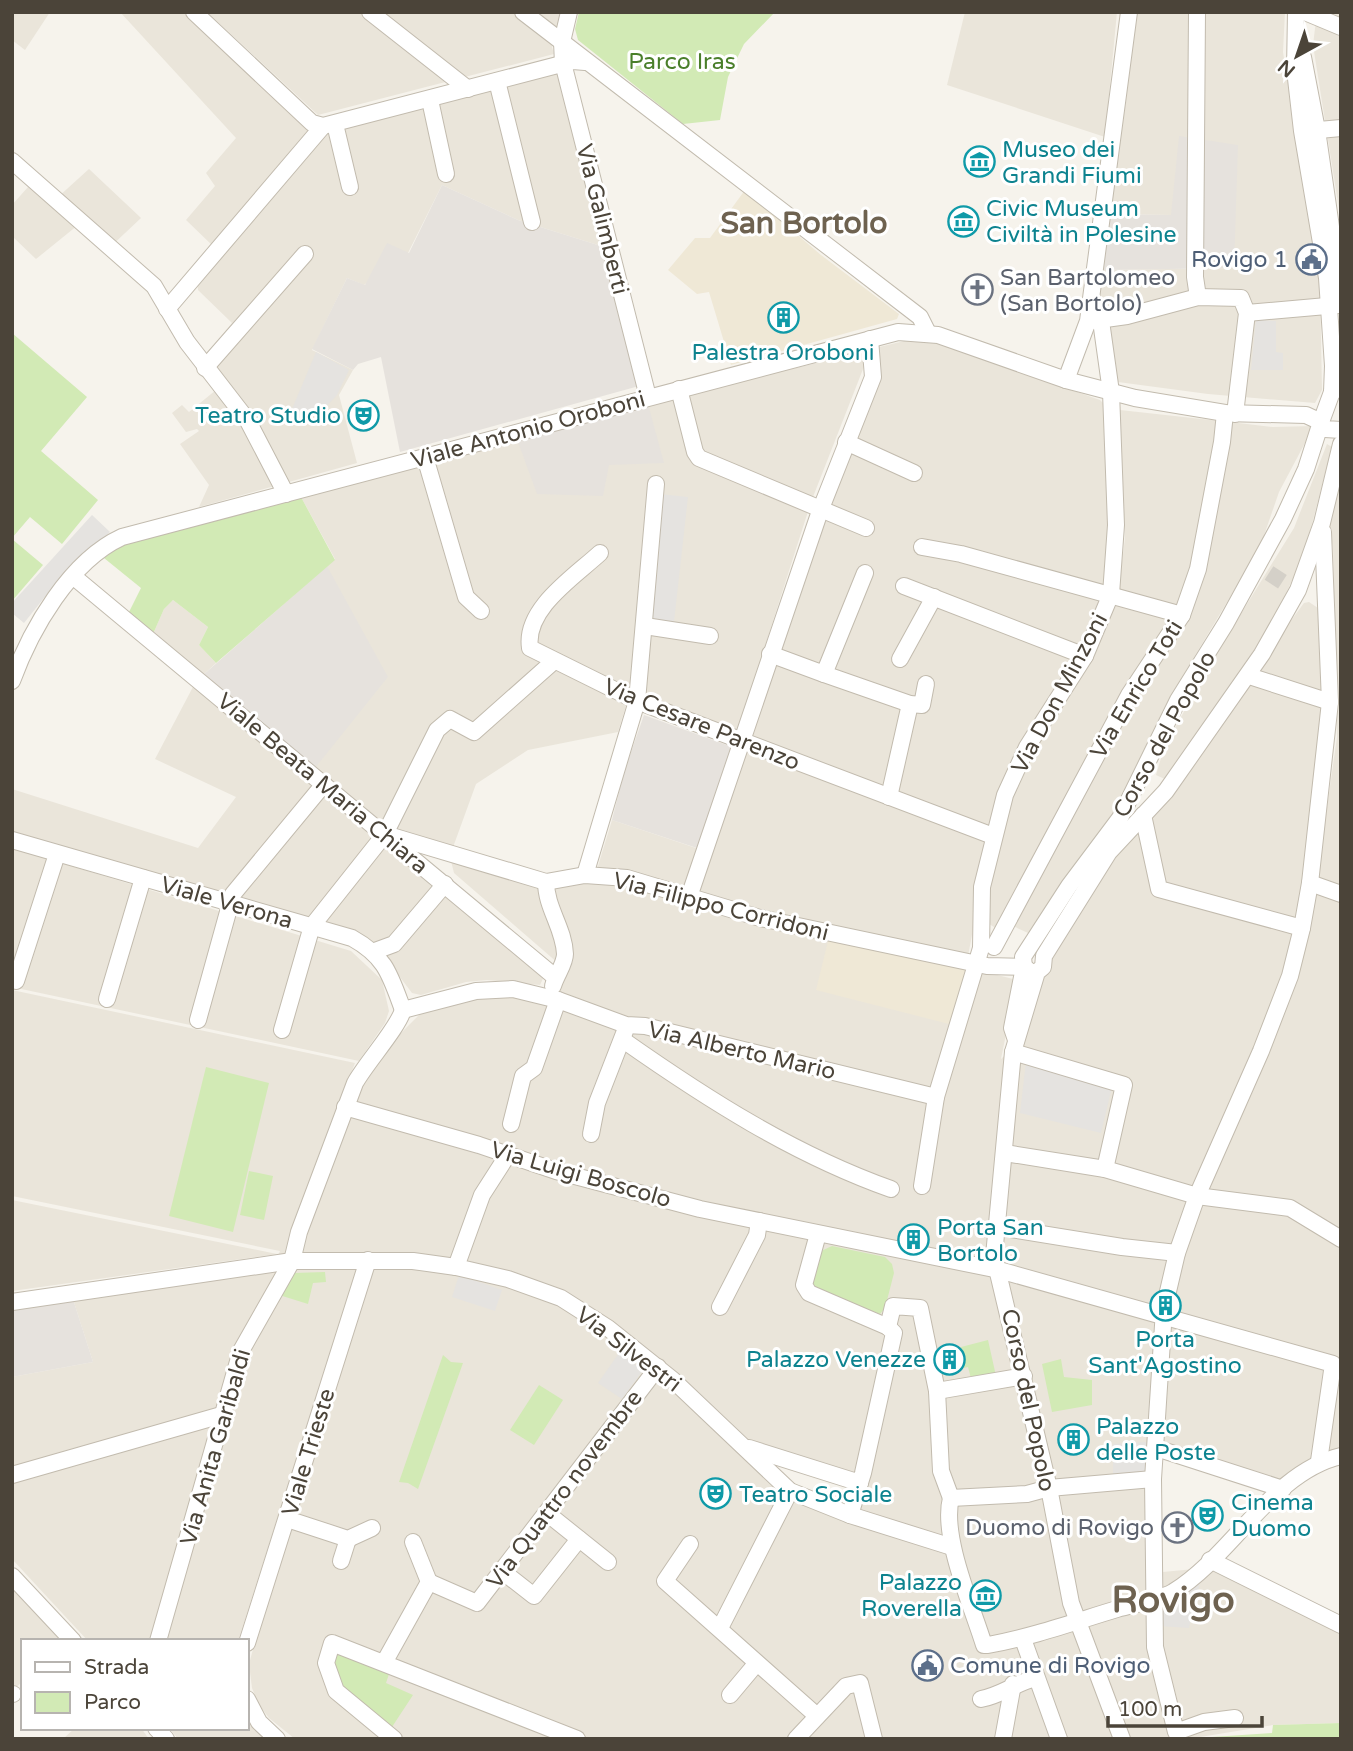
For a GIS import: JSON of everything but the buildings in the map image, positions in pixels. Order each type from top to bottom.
[{"type":"street","points":[[194,12],[312,122],[329,125],[497,81],[565,70],[578,71],[589,66]]},
{"type":"street","points":[[370,12],[468,89]]},
{"type":"street","points":[[523,12],[589,66],[920,317],[928,333]]},
{"type":"street","name":"Via Galimberti","points":[[569,12],[562,42],[565,70],[648,397]]},
{"type":"street","points":[[1066,380],[1094,321],[1129,12]]},
{"type":"street","points":[[1197,12],[1195,277],[1198,297]]},
{"type":"street","points":[[1296,12],[1310,131],[1328,208],[1337,303],[1336,390]]},
{"type":"street","points":[[1297,29],[1306,25],[1308,12],[1341,27]]},
{"type":"street","points":[[497,81],[532,222]]},
{"type":"street","points":[[430,100],[446,174]]},
{"type":"street","points":[[329,125],[349,187]]},
{"type":"street","points":[[167,309],[329,125]]},
{"type":"street","points":[[1310,131],[1341,128]]},
{"type":"street","points":[[12,161],[153,286],[205,368],[248,421],[286,494]]},
{"type":"street","points":[[205,368],[305,254]]},
{"type":"street","points":[[1094,321],[1127,316],[1198,297],[1241,298],[1247,313],[1337,303]]},
{"type":"street","name":"Via Enrico Toti","points":[[984,953],[1129,695],[1182,615],[1198,569],[1230,413],[1247,313]]},
{"type":"street","name":"Via Don Minzoni","points":[[984,953],[982,887],[1005,794],[1027,747],[1084,656],[1111,594],[1116,525],[1111,392],[1094,321]]},
{"type":"street","name":"Viale Antonio Oroboni","points":[[12,681],[36,624],[95,555],[122,537],[898,332],[928,333],[1066,380],[1111,392],[1230,413],[1317,416]]},
{"type":"street","points":[[689,897],[820,511],[873,377],[870,339]]},
{"type":"street","points":[[678,388],[699,458],[820,511],[866,528]]},
{"type":"street","name":"Corso del Popolo","points":[[1122,1739],[1077,1621],[1060,1555],[1049,1488],[1024,1376],[994,1256],[1015,1046],[1031,969],[1043,967],[1037,953],[1069,886],[1120,818],[1178,700],[1264,570],[1306,469],[1317,416],[1336,390]]},
{"type":"street","points":[[1317,416],[1325,429],[1341,430]]},
{"type":"street","points":[[846,442],[914,473]]},
{"type":"street","name":"Corso del Popolo","points":[[1037,953],[1109,852],[1166,791],[1250,676],[1322,523],[1341,444]]},
{"type":"street","points":[[425,457],[466,597],[481,611]]},
{"type":"street","points":[[585,875],[637,701],[656,484]]},
{"type":"street","points":[[1235,1718],[1204,1722],[1176,1732],[1155,1647],[1153,1479],[1164,1309],[1177,1253],[1197,1196],[1261,1051],[1290,976],[1302,928],[1310,883],[1330,702],[1322,523]]},
{"type":"street","points":[[922,547],[1111,594],[1182,615]]},
{"type":"street","name":"Via Cesare Parenzo","points":[[600,553],[537,615],[528,633],[530,648],[637,701],[993,836]]},
{"type":"street","points":[[824,674],[865,573]]},
{"type":"street","name":"Viale Beata Maria Chiara","points":[[75,577],[555,977]]},
{"type":"street","points":[[904,586],[1084,656]]},
{"type":"street","points":[[900,659],[934,597]]},
{"type":"street","points":[[645,626],[710,636]]},
{"type":"street","points":[[770,654],[910,704],[922,705],[926,684]]},
{"type":"street","points":[[282,1031],[312,926],[385,834],[437,730],[450,719],[474,732],[554,662]]},
{"type":"street","points":[[1250,676],[1330,702]]},
{"type":"street","points":[[889,797],[910,704]]},
{"type":"street","points":[[198,1020],[233,894],[324,784]]},
{"type":"street","points":[[1143,815],[1159,890],[1302,928]]},
{"type":"street","name":"Via Filippo Corridoni","points":[[385,834],[547,882],[585,875],[627,878],[772,920],[984,953]]},
{"type":"street","name":"Viale Verona","points":[[12,840],[352,938],[375,951]]},
{"type":"street","points":[[16,981],[57,854]]},
{"type":"street","points":[[107,999],[143,878]]},
{"type":"street","points":[[511,1124],[523,1076],[534,1068],[554,999],[555,977],[565,956],[561,932],[549,903],[547,882]]},
{"type":"street","points":[[1310,883],[1341,894]]},
{"type":"street","points":[[403,1010],[391,978],[375,951],[394,944],[445,884]]},
{"type":"street","points":[[984,953],[1037,953]]},
{"type":"street","points":[[984,953],[987,966],[1031,969]]},
{"type":"street","points":[[922,1186],[936,1097],[984,953]]},
{"type":"street","name":"Via Alberto Mario","points":[[403,1010],[476,991],[513,989],[554,999],[624,1033],[645,1026],[936,1097]]},
{"type":"street","name":"Via Anita Garibaldi","points":[[159,1639],[241,1351],[292,1261],[299,1232],[345,1107],[367,1062],[401,1020],[403,1010]]},
{"type":"street","points":[[591,1134],[597,1103],[624,1033],[738,1117],[847,1174],[891,1189]]},
{"type":"street","points":[[1015,1046],[1124,1085],[1105,1169]]},
{"type":"street","name":"Via Luigi Boscolo","points":[[345,1107],[479,1144],[507,1156],[700,1209],[999,1270],[1164,1309],[1333,1364],[1319,1461]]},
{"type":"street","points":[[1005,1153],[1105,1169],[1197,1196],[1290,1208],[1341,1239]]},
{"type":"street","points":[[456,1267],[482,1195],[507,1156]]},
{"type":"street","points":[[720,1307],[757,1235],[759,1221]]},
{"type":"street","points":[[998,1227],[1177,1253]]},
{"type":"street","points":[[818,1234],[804,1285],[809,1293],[888,1327],[894,1333],[850,1515]]},
{"type":"street","name":"Via Silvestri","points":[[12,1302],[292,1261],[368,1259],[456,1267],[508,1279],[561,1298],[608,1328],[658,1367],[790,1491]]},
{"type":"street","name":"Viale Trieste","points":[[248,1640],[368,1259]]},
{"type":"street","points":[[888,1327],[893,1306],[920,1308],[937,1391],[942,1471],[951,1498],[948,1511],[953,1548],[984,1645],[1023,1639],[1171,1593],[1206,1565],[1283,1489],[1319,1461],[1341,1455]]},
{"type":"street","name":"Via Quattro novembre","points":[[429,1582],[477,1603],[548,1514],[658,1367]]},
{"type":"street","points":[[937,1391],[1024,1376]]},
{"type":"street","points":[[12,1475],[225,1414]]},
{"type":"street","points":[[747,1448],[860,1482]]},
{"type":"street","points":[[1156,1448],[1283,1489]]},
{"type":"street","points":[[951,1498],[1027,1493],[1049,1488],[1153,1479]]},
{"type":"street","points":[[720,1628],[790,1491],[850,1515],[914,1533],[953,1548]]},
{"type":"street","points":[[548,1514],[608,1562]]},
{"type":"street","points":[[287,1519],[348,1539],[372,1528]]},
{"type":"street","points":[[341,1561],[348,1539]]},
{"type":"street","points":[[502,1571],[534,1596],[579,1539]]},
{"type":"street","points":[[385,1661],[429,1582],[414,1542]]},
{"type":"street","points":[[690,1544],[665,1581],[816,1715]]},
{"type":"street","points":[[1206,1565],[1341,1625]]},
{"type":"street","points":[[12,1576],[72,1639]]},
{"type":"street","points":[[1023,1639],[1059,1739]]},
{"type":"street","points":[[394,1739],[336,1691],[326,1663],[332,1643],[385,1661],[577,1739]]},
{"type":"street","points":[[730,1695],[756,1664]]},
{"type":"street","points":[[981,1699],[1002,1695],[1013,1684],[1036,1678]]},
{"type":"street","points":[[796,1739],[846,1686],[860,1683],[874,1739]]},
{"type":"street","points":[[1003,1739],[1013,1684]]},
{"type":"street","points":[[248,1701],[259,1722],[277,1739]]},
{"type":"shaded area","points":[[12,12],[50,12],[25,50],[12,40]]},
{"type":"shaded area","points":[[120,12],[185,12],[311,130],[557,70],[601,246],[518,220],[442,185],[408,253],[364,285],[347,278],[312,350],[353,370],[339,395],[357,463],[199,507],[209,485],[180,444],[199,431],[197,429],[186,432],[172,413],[182,405],[189,412],[216,390],[196,366],[232,323],[198,290],[196,268],[214,247],[186,220],[215,186],[206,173],[236,138]]},
{"type":"shaded area","points":[[207,12],[562,12],[552,47],[554,54],[318,115]]},
{"type":"shaded area","points":[[965,12],[1117,12],[1105,137],[947,85]]},
{"type":"shaded area","points":[[1133,12],[1285,12],[1283,52],[1320,287],[1322,390],[1315,403],[1208,394],[1118,382],[1099,294],[1102,270],[1233,268],[1171,215],[1110,214],[1126,101]]},
{"type":"shaded area","points":[[1317,12],[1341,12],[1341,222],[1313,45]]},
{"type":"shaded area","points":[[1179,136],[1238,145],[1234,268],[1102,270],[1110,214],[1171,215]]},
{"type":"shaded area","points":[[89,169],[141,218],[108,249],[78,225],[36,259],[12,236],[12,205],[37,177],[57,198]]},
{"type":"shaded area","points":[[442,185],[518,220],[601,246],[639,386],[400,452],[381,357],[358,364],[353,370],[312,349],[347,278],[365,285],[387,243],[409,253]]},
{"type":"shaded area","points":[[745,190],[821,255],[899,314],[897,319],[731,365],[709,292],[697,294],[668,270],[695,238],[710,238]]},
{"type":"shaded area","points":[[1256,320],[1276,321],[1276,352],[1283,353],[1283,370],[1251,370]]},
{"type":"shaded area","points":[[921,337],[1100,400],[1105,405],[1113,502],[1107,586],[1086,636],[1026,736],[992,814],[976,889],[974,924],[966,967],[1017,980],[1001,1059],[1027,1035],[1039,977],[1065,930],[1127,841],[1304,603],[1309,602],[1318,608],[1322,620],[1328,703],[1315,806],[1289,962],[1195,1193],[1286,1211],[1341,1245],[1341,1449],[1328,1452],[1282,1487],[1151,1444],[1152,1573],[1216,1567],[1341,1622],[1341,1723],[1273,1725],[1188,1739],[295,1739],[269,1718],[259,1705],[252,1688],[249,1664],[351,1289],[239,1639],[86,1639],[12,1559],[12,1377],[93,1362],[71,1293],[273,1267],[280,1251],[12,1196],[12,990],[355,1063],[305,1195],[348,1098],[392,1042],[419,1015],[427,1009],[468,997],[517,996],[542,1002],[566,970],[454,873],[451,861],[505,873],[587,880],[598,866],[612,820],[702,850],[880,367],[875,348]],"holes":[[[779,1455],[857,1477],[851,1519],[765,1472]]]},
{"type":"shaded area","points":[[316,352],[349,370],[337,395],[323,410],[296,420],[292,409]]},
{"type":"shaded area","points":[[862,352],[865,364],[811,502],[737,734],[628,699],[618,732],[528,750],[476,784],[452,850],[379,824],[315,768],[327,566],[335,559],[301,497],[514,431],[609,465],[648,404]]},
{"type":"shaded area","points":[[648,404],[664,463],[609,465],[603,496],[537,494],[514,431]]},
{"type":"shaded area","points":[[1120,410],[1220,421],[1188,584],[1163,635],[999,930],[984,921],[994,848],[1028,756],[1119,586],[1125,538]]},
{"type":"shaded area","points":[[1230,422],[1273,427],[1314,426],[1279,492],[1260,547],[1172,694],[1117,808],[1028,933],[1013,926],[1119,726],[1179,632]]},
{"type":"shaded area","points":[[1327,444],[1332,447],[1312,524],[1300,564],[1277,612],[1255,653],[1167,780],[1156,775],[1164,748],[1210,664],[1294,528]]},
{"type":"shaded area","points":[[1341,475],[1341,1233],[1306,1212],[1206,1193],[1317,878],[1337,737],[1333,548],[1329,522]]},
{"type":"shaded area","points":[[659,494],[688,497],[674,622],[649,619]]},
{"type":"shaded area","points":[[92,515],[110,532],[63,574],[24,623],[12,613],[12,603]]},
{"type":"shaded area","points":[[327,566],[388,677],[315,768],[203,675]]},
{"type":"shaded area","points":[[173,600],[208,627],[199,645],[216,663],[203,675],[153,634],[164,609]]},
{"type":"shaded area","points":[[194,685],[545,974],[540,985],[487,980],[466,982],[421,995],[412,993],[375,944],[366,938],[12,831],[12,789],[198,848],[236,797],[155,759]]},
{"type":"shaded area","points":[[644,715],[735,748],[703,850],[612,820],[624,772]]},
{"type":"shaded area","points":[[12,848],[351,951],[382,980],[389,1011],[385,1023],[359,1061],[12,987]]},
{"type":"shaded area","points":[[829,937],[966,967],[953,1025],[816,990]]},
{"type":"shaded area","points":[[1026,1061],[1112,1087],[1101,1133],[1020,1113]]},
{"type":"shaded area","points":[[12,1200],[277,1254],[12,1291]]},
{"type":"shaded area","points":[[459,1275],[502,1290],[495,1311],[452,1297]]},
{"type":"shaded area","points":[[71,1293],[93,1362],[12,1377],[12,1302]]},
{"type":"shaded area","points":[[619,1353],[643,1370],[622,1399],[598,1383]]},
{"type":"shaded area","points":[[1146,1442],[1146,1474],[1113,1476],[1113,1444]]},
{"type":"shaded area","points":[[1202,1575],[1189,1628],[1160,1626],[1161,1601]]},
{"type":"shaded area","points":[[12,1587],[59,1639],[21,1639],[21,1683],[12,1691]]},
{"type":"shaded area","points":[[248,1715],[270,1739],[178,1739],[171,1730],[248,1730]]},
{"type":"shaded area","points":[[73,1730],[142,1730],[149,1739],[63,1739]]},
{"type":"green space","name":"Parco Iras","points":[[579,12],[775,12],[744,44],[728,77],[720,120],[683,124],[578,40],[575,29]]},
{"type":"green space","points":[[12,333],[87,397],[41,451],[98,500],[62,544],[30,517],[12,538]]},
{"type":"green space","points":[[301,497],[335,560],[216,663],[199,645],[208,627],[173,600],[164,609],[153,634],[128,614],[141,588],[104,558],[123,544]]},
{"type":"green space","points":[[12,539],[43,565],[12,601]]},
{"type":"green space","points":[[206,1067],[269,1083],[233,1232],[169,1216]]},
{"type":"green space","points":[[249,1171],[273,1176],[264,1220],[240,1215]]},
{"type":"green space","points":[[832,1246],[885,1257],[892,1264],[894,1273],[885,1308],[880,1314],[811,1287],[819,1252]]},
{"type":"green space","points":[[325,1272],[326,1282],[313,1283],[308,1304],[276,1294],[293,1273]]},
{"type":"green space","points":[[988,1340],[996,1376],[972,1382],[968,1367],[964,1368],[961,1347]]},
{"type":"green space","points":[[443,1355],[451,1362],[463,1363],[418,1489],[408,1483],[399,1482]]},
{"type":"green space","points":[[1061,1359],[1064,1377],[1092,1380],[1092,1405],[1052,1412],[1042,1364]]},
{"type":"green space","points":[[539,1385],[563,1400],[534,1445],[510,1430]]},
{"type":"green space","points":[[334,1650],[390,1671],[386,1683],[413,1695],[390,1730],[346,1696],[332,1675]]},
{"type":"green space","points":[[1341,1723],[1341,1739],[1182,1739],[1272,1733],[1273,1725]]},
{"type":"tunnel","points":[[1269,573],[1286,584]]},
{"type":"place","name":"Museo dei Grandi Fiumi","points":[[979,162]]},
{"type":"place","name":"Civic Museum Civiltà in Polesine","points":[[963,221]]},
{"type":"place","name":"Rovigo 1","points":[[1311,259]]},
{"type":"place","name":"San Bartolomeo (San Bortolo)","points":[[977,290]]},
{"type":"place","name":"Palestra Oroboni","points":[[783,318]]},
{"type":"place","name":"Teatro Studio","points":[[364,415]]},
{"type":"place","name":"Porta San Bortolo","points":[[914,1240]]},
{"type":"place","name":"Porta Sant'Agostino","points":[[1165,1305]]},
{"type":"place","name":"Palazzo Venezze","points":[[949,1359]]},
{"type":"place","name":"Palazzo delle Poste","points":[[1073,1439]]},
{"type":"place","name":"Teatro Sociale","points":[[716,1494]]},
{"type":"place","name":"Cinema Duomo","points":[[1208,1515]]},
{"type":"place","name":"Duomo di Rovigo","points":[[1177,1527]]},
{"type":"place","name":"Palazzo Roverella","points":[[985,1595]]},
{"type":"place","name":"Comune di Rovigo","points":[[927,1665]]},
{"type":"district","name":"San Bortolo","points":[[804,223]]},
{"type":"district","name":"Rovigo","points":[[1173,1599]]}]
